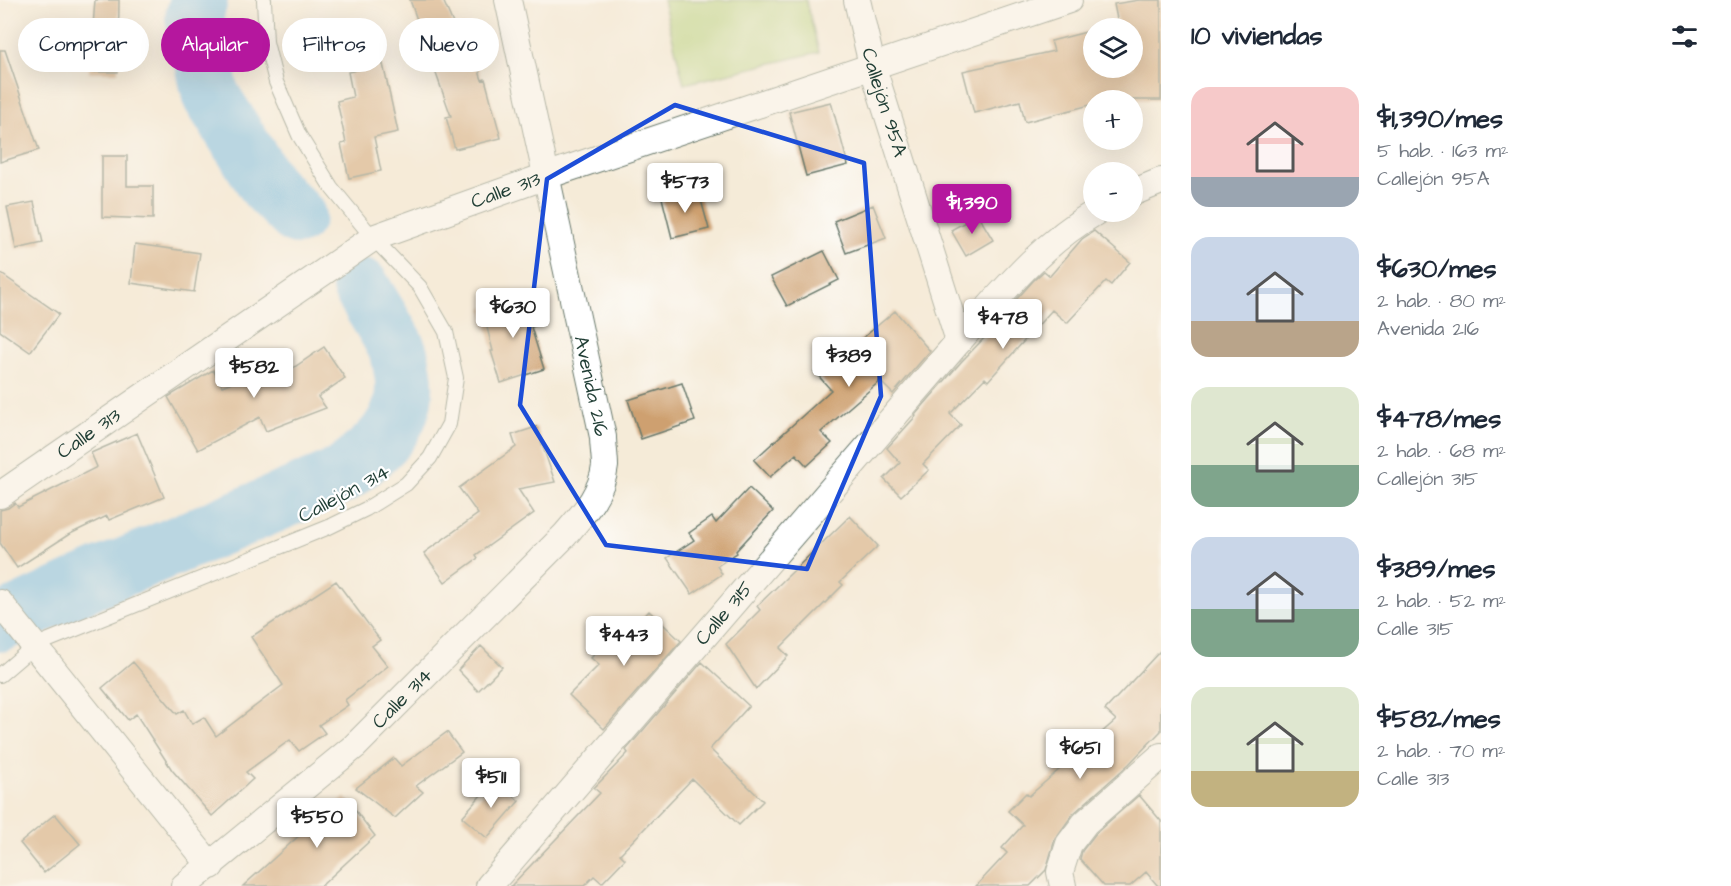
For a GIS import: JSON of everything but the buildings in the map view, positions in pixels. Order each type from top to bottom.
[{"type":"street","name":"Avenida 216","points":[[508,0],[603,437],[604,466],[599,490]]},
{"type":"street","name":"Callejón 95A","points":[[856,0],[873,65],[958,341]]},
{"type":"street","name":"Calle 313","points":[[0,495],[373,238],[546,176],[1069,0]]},
{"type":"street","points":[[1143,188],[1161,181]]},
{"type":"street","name":"Calle 315","points":[[489,886],[958,341],[1051,243],[1083,221]]},
{"type":"street","name":"Calle 314","points":[[184,886],[355,746],[566,535],[586,511],[599,490]]},
{"type":"street","points":[[0,603],[211,866]]},
{"type":"street","points":[[1063,886],[1060,872],[1069,844],[1085,823],[1161,756]]},
{"type":"lane","name":"Callejón 314","points":[[0,675],[29,640],[329,527],[366,509],[406,484],[430,459],[449,424],[456,378],[446,332],[420,287],[373,238],[331,187],[299,135],[276,82],[266,42],[264,0]]},
{"type":"highlighted area","points":[[675,105],[864,163],[881,396],[807,569],[606,545],[520,405],[547,179]]},
{"type":"green space","points":[[663,0],[806,0],[819,52],[684,84]]},
{"type":"waterway","points":[[199,0],[194,17],[211,96],[268,187],[297,216]]},
{"type":"waterway","points":[[0,623],[84,584],[340,476],[378,445],[396,421],[402,406],[403,373],[399,353],[361,287]]}]
